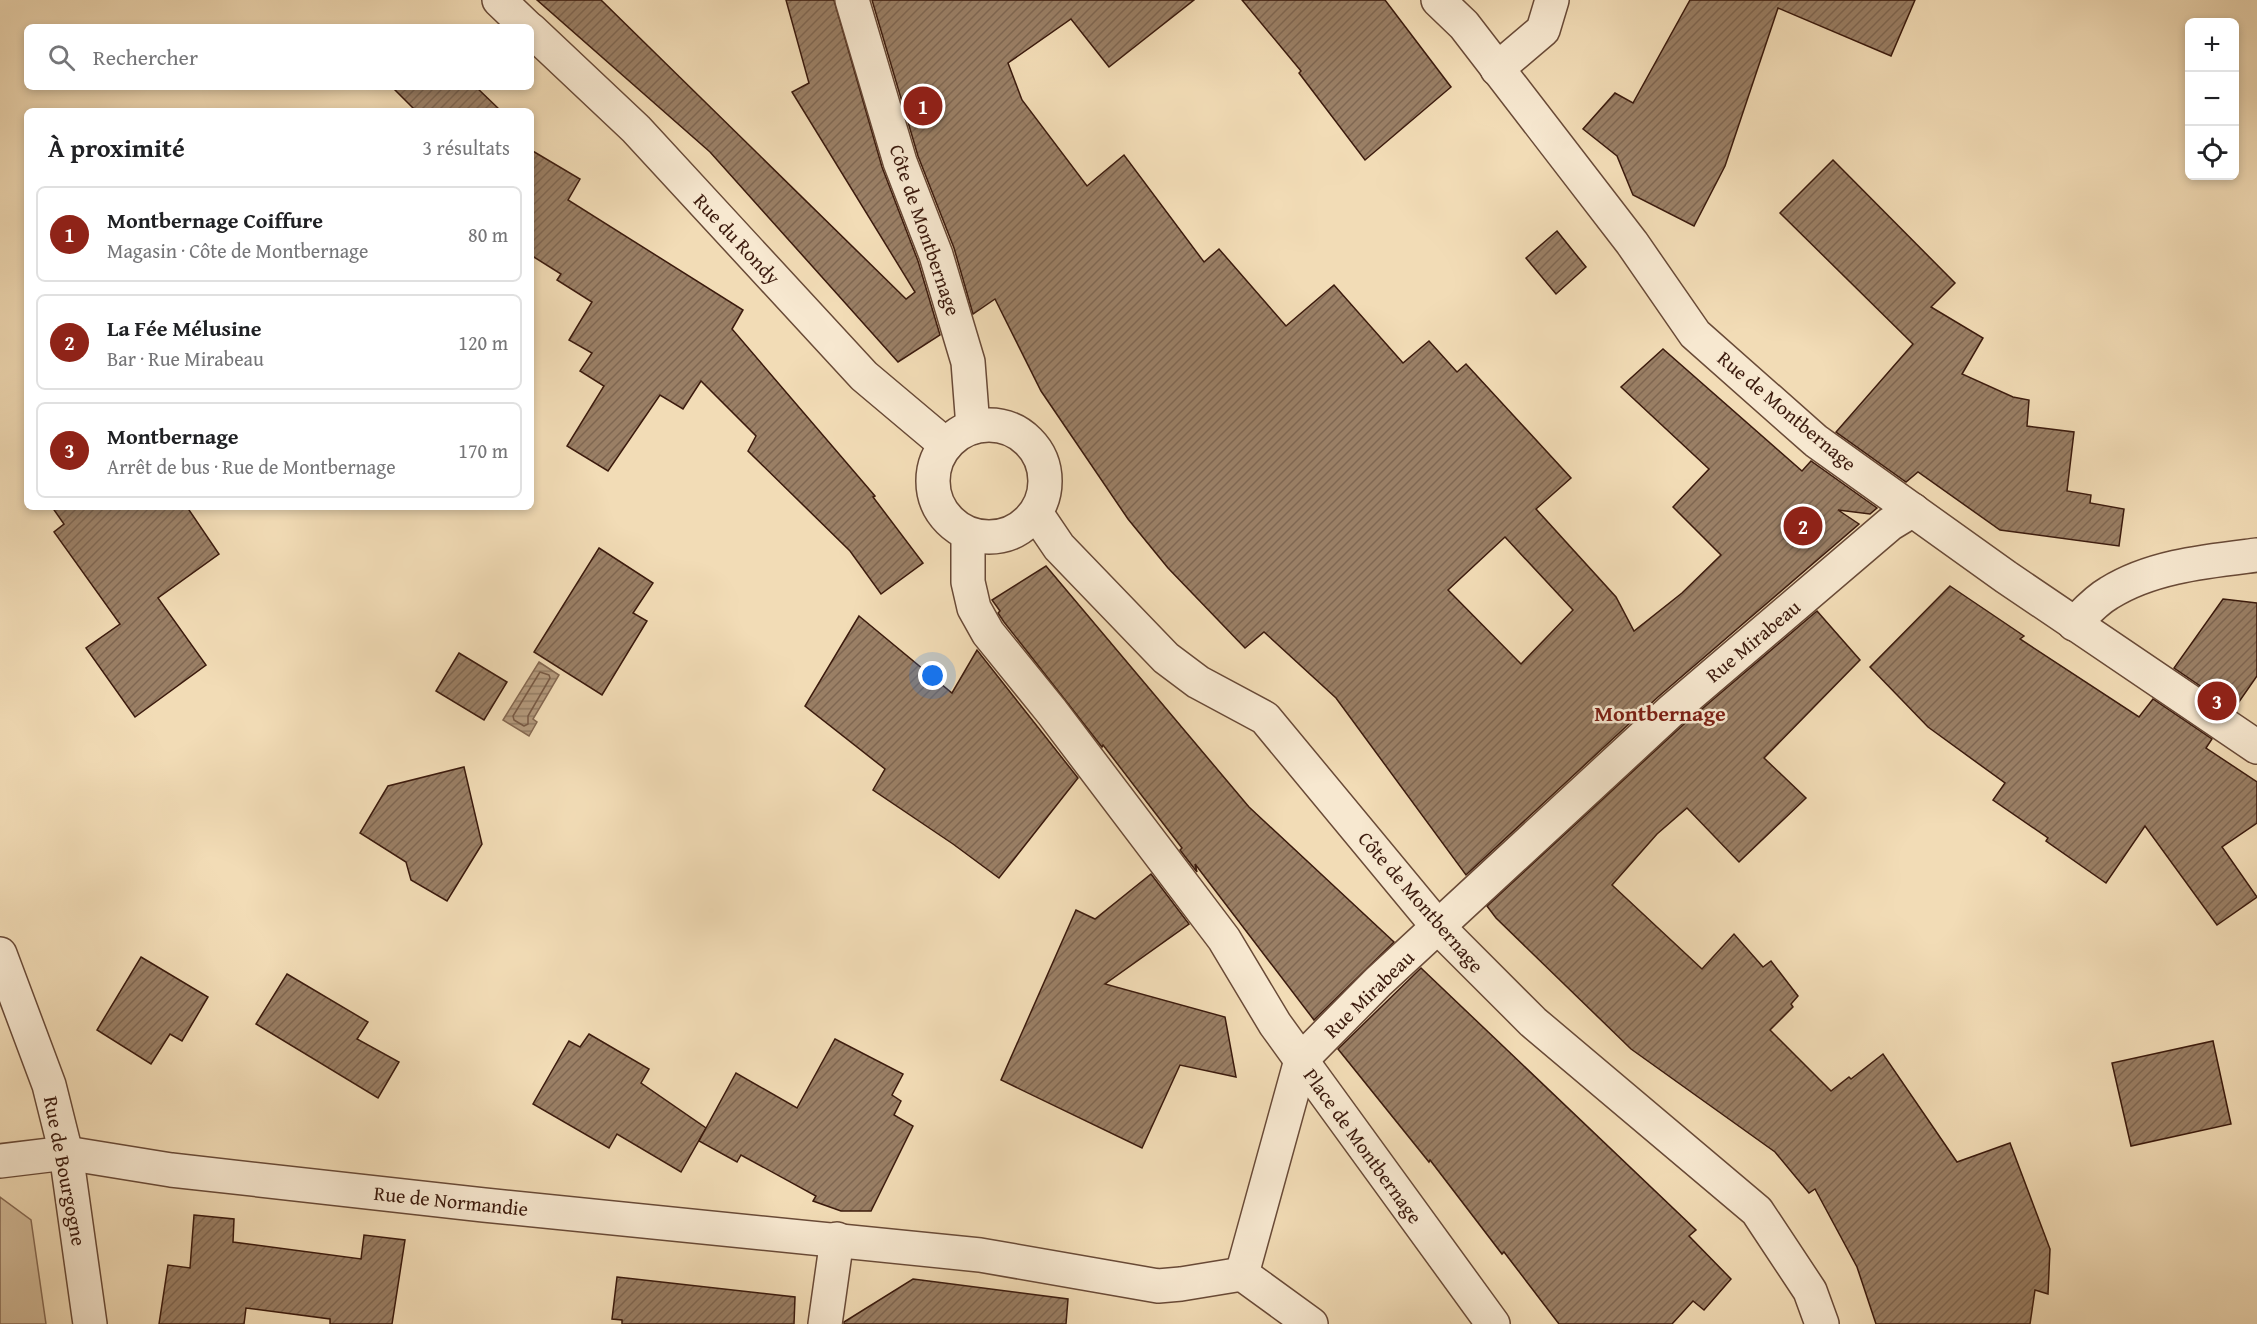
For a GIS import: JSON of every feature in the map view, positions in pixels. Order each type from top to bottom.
[{"type":"street","points":[[499,0],[525,24]]},
{"type":"street","name":"Côte de Montbernage","points":[[852,0],[900,162],[936,255],[968,362],[973,427]]},
{"type":"street","name":"Rue de Montbernage","points":[[1438,0],[1464,25],[1632,243],[1695,334],[1816,441],[2074,624],[2257,747]]},
{"type":"street","points":[[1497,69],[1543,30],[1552,0]]},
{"type":"street","name":"Rue du Rondy","points":[[534,33],[636,129],[864,376],[946,445]]},
{"type":"street","points":[[990,424],[1007,428],[1022,436],[1034,448],[1042,463],[1046,480],[1044,497],[1036,513],[1026,524],[999,537],[983,538],[968,534],[953,525],[941,511],[934,495],[933,477],[937,460],[946,445],[958,434],[973,427],[990,424]]},
{"type":"street","name":"Rue Mirabeau","points":[[1300,1060],[1378,982],[1671,711],[1890,524],[1913,510]]},
{"type":"street","name":"Côte de Montbernage","points":[[1036,513],[1059,547],[1166,658],[1198,682],[1265,718],[1439,928],[1533,1022],[1757,1211],[1810,1291],[1822,1324]]},
{"type":"street","points":[[968,534],[968,582],[974,608],[988,633],[1052,712],[1224,939],[1275,1024],[1300,1060]]},
{"type":"street","points":[[2074,624],[2106,594],[2127,583],[2163,571],[2257,555]]},
{"type":"street","name":"Rue de Bourgogne","points":[[0,954],[49,1085],[66,1153],[90,1324]]},
{"type":"street","name":"Place de Montbernage","points":[[1242,1274],[1300,1060]]},
{"type":"street","name":"Place de Montbernage","points":[[1300,1060],[1493,1324]]},
{"type":"street","name":"Rue de Normandie","points":[[0,1161],[66,1153],[171,1170],[461,1202],[837,1239]]},
{"type":"street","points":[[825,1324],[837,1239],[980,1255],[1158,1286],[1242,1274],[1311,1324]]},
{"type":"shaded area","points":[[0,1197],[31,1220],[46,1324],[0,1324]]},
{"type":"water","points":[[539,662],[559,675],[533,719],[537,722],[529,736],[503,720]]},
{"type":"building","points":[[537,0],[601,0],[906,299],[915,292],[792,92],[809,83],[786,0],[834,0],[882,167],[918,261],[940,335],[898,362],[710,152]]},
{"type":"building","points":[[872,0],[1194,0],[1109,67],[1071,19],[1008,63],[1022,100],[1087,186],[1124,155],[1204,262],[1219,249],[1286,326],[1334,285],[1403,363],[1429,341],[1457,372],[1466,364],[1571,478],[1536,509],[1616,597],[1634,631],[1682,593],[1721,555],[1673,507],[1709,469],[1621,387],[1663,349],[1802,471],[1811,461],[1877,508],[1870,514],[1838,510],[1859,524],[1658,697],[1466,875],[1336,698],[1264,632],[1245,648],[1168,568],[1128,519],[1041,391],[995,299],[973,314],[954,248],[918,156]],"holes":[[[1505,537],[1573,610],[1521,664],[1448,590]]]},
{"type":"building","points":[[1242,0],[1385,0],[1451,87],[1365,160],[1299,73],[1301,71]]},
{"type":"building","points":[[1690,0],[1915,0],[1891,56],[1778,8],[1725,166],[1694,226],[1633,195],[1617,156],[1583,129],[1615,93],[1633,103]]},
{"type":"building","points":[[395,90],[479,90],[498,108],[413,108]]},
{"type":"building","points":[[534,152],[580,179],[568,200],[743,310],[732,329],[875,496],[873,497],[923,563],[881,594],[850,551],[748,451],[756,436],[701,381],[683,409],[660,395],[608,471],[567,446],[604,386],[580,371],[592,353],[569,340],[592,302],[557,280],[561,274],[534,257]]},
{"type":"building","points":[[1833,160],[1955,283],[1931,307],[1983,338],[1962,374],[2013,397],[2029,400],[2027,426],[2074,432],[2067,491],[2091,495],[2090,503],[2124,509],[2119,546],[2000,530],[1918,472],[1906,482],[1836,432],[1913,344],[1780,213]]},
{"type":"building","points":[[1557,231],[1586,267],[1556,294],[1526,258]]},
{"type":"building","points":[[54,510],[189,510],[219,554],[158,598],[206,665],[135,717],[86,648],[120,624],[54,532],[64,524]]},
{"type":"building","points":[[599,548],[653,583],[633,613],[647,621],[602,695],[534,652]]},
{"type":"building","points":[[1046,566],[1249,807],[1394,942],[1314,1020],[1195,864],[1197,872],[1180,850],[1182,848],[1103,745],[1102,747],[998,613],[1000,611],[992,600]]},
{"type":"building","points":[[1950,586],[2024,636],[2020,639],[2139,717],[2153,699],[2212,739],[2206,748],[2257,782],[2257,823],[2222,847],[2257,897],[2217,925],[2145,826],[2106,883],[2046,841],[2048,838],[1993,800],[2005,783],[1928,727],[1870,667]]},
{"type":"building","points":[[2223,599],[2257,603],[2257,676],[2234,709],[2174,668]]},
{"type":"building","points":[[1817,611],[1860,660],[1764,758],[1806,798],[1739,862],[1687,808],[1657,834],[1612,885],[1702,969],[1734,934],[1763,967],[1771,961],[1798,996],[1791,1004],[1793,1007],[1770,1030],[1831,1091],[1849,1077],[1851,1079],[1883,1054],[1957,1162],[2010,1143],[2050,1249],[2048,1294],[2035,1290],[2030,1324],[1876,1324],[1857,1267],[1815,1189],[1809,1193],[1775,1152],[1631,1049],[1496,918],[1487,906],[1683,725]]},
{"type":"building","points":[[859,616],[952,693],[977,650],[1078,778],[999,878],[873,790],[885,769],[805,706]]},
{"type":"building","points":[[459,653],[507,682],[484,720],[436,691]]},
{"type":"building","points":[[464,767],[482,844],[447,901],[411,880],[406,862],[360,833],[388,786]]},
{"type":"building","points":[[1151,874],[1189,924],[1105,984],[1225,1017],[1236,1077],[1180,1065],[1142,1148],[1001,1080],[1076,910],[1095,919]]},
{"type":"building","points":[[141,957],[208,997],[182,1041],[170,1034],[151,1064],[97,1030]]},
{"type":"building","points":[[1421,968],[1696,1230],[1689,1236],[1731,1279],[1704,1310],[1693,1301],[1672,1324],[1559,1324],[1504,1252],[1502,1254],[1430,1160],[1429,1162],[1338,1049]]},
{"type":"building","points":[[287,974],[368,1022],[357,1039],[399,1062],[378,1098],[256,1024]]},
{"type":"building","points":[[589,1034],[649,1069],[641,1083],[706,1128],[681,1172],[617,1134],[609,1148],[533,1104],[569,1041],[580,1047]]},
{"type":"building","points":[[835,1039],[903,1074],[892,1095],[901,1101],[894,1115],[913,1126],[871,1211],[841,1211],[813,1201],[816,1196],[741,1155],[737,1162],[699,1141],[736,1073],[797,1108]]},
{"type":"building","points":[[2213,1041],[2231,1124],[2131,1146],[2112,1063]]},
{"type":"building","points":[[194,1215],[234,1219],[233,1242],[361,1259],[364,1235],[405,1240],[392,1324],[330,1324],[330,1319],[246,1308],[244,1324],[159,1324],[168,1265],[190,1268]]},
{"type":"building","points":[[617,1277],[795,1297],[794,1324],[622,1324],[622,1320],[612,1319]]},
{"type":"building","points":[[913,1279],[1068,1299],[1066,1324],[844,1324]]},
{"type":"place","name":"Montbernage Coiffure","points":[[923,106]]},
{"type":"place","name":"La Fée Mélusine","points":[[1803,526]]},
{"type":"place","name":"Montbernage","points":[[2217,701]]},
{"type":"district","name":"Montbernage","points":[[1660,713]]}]
